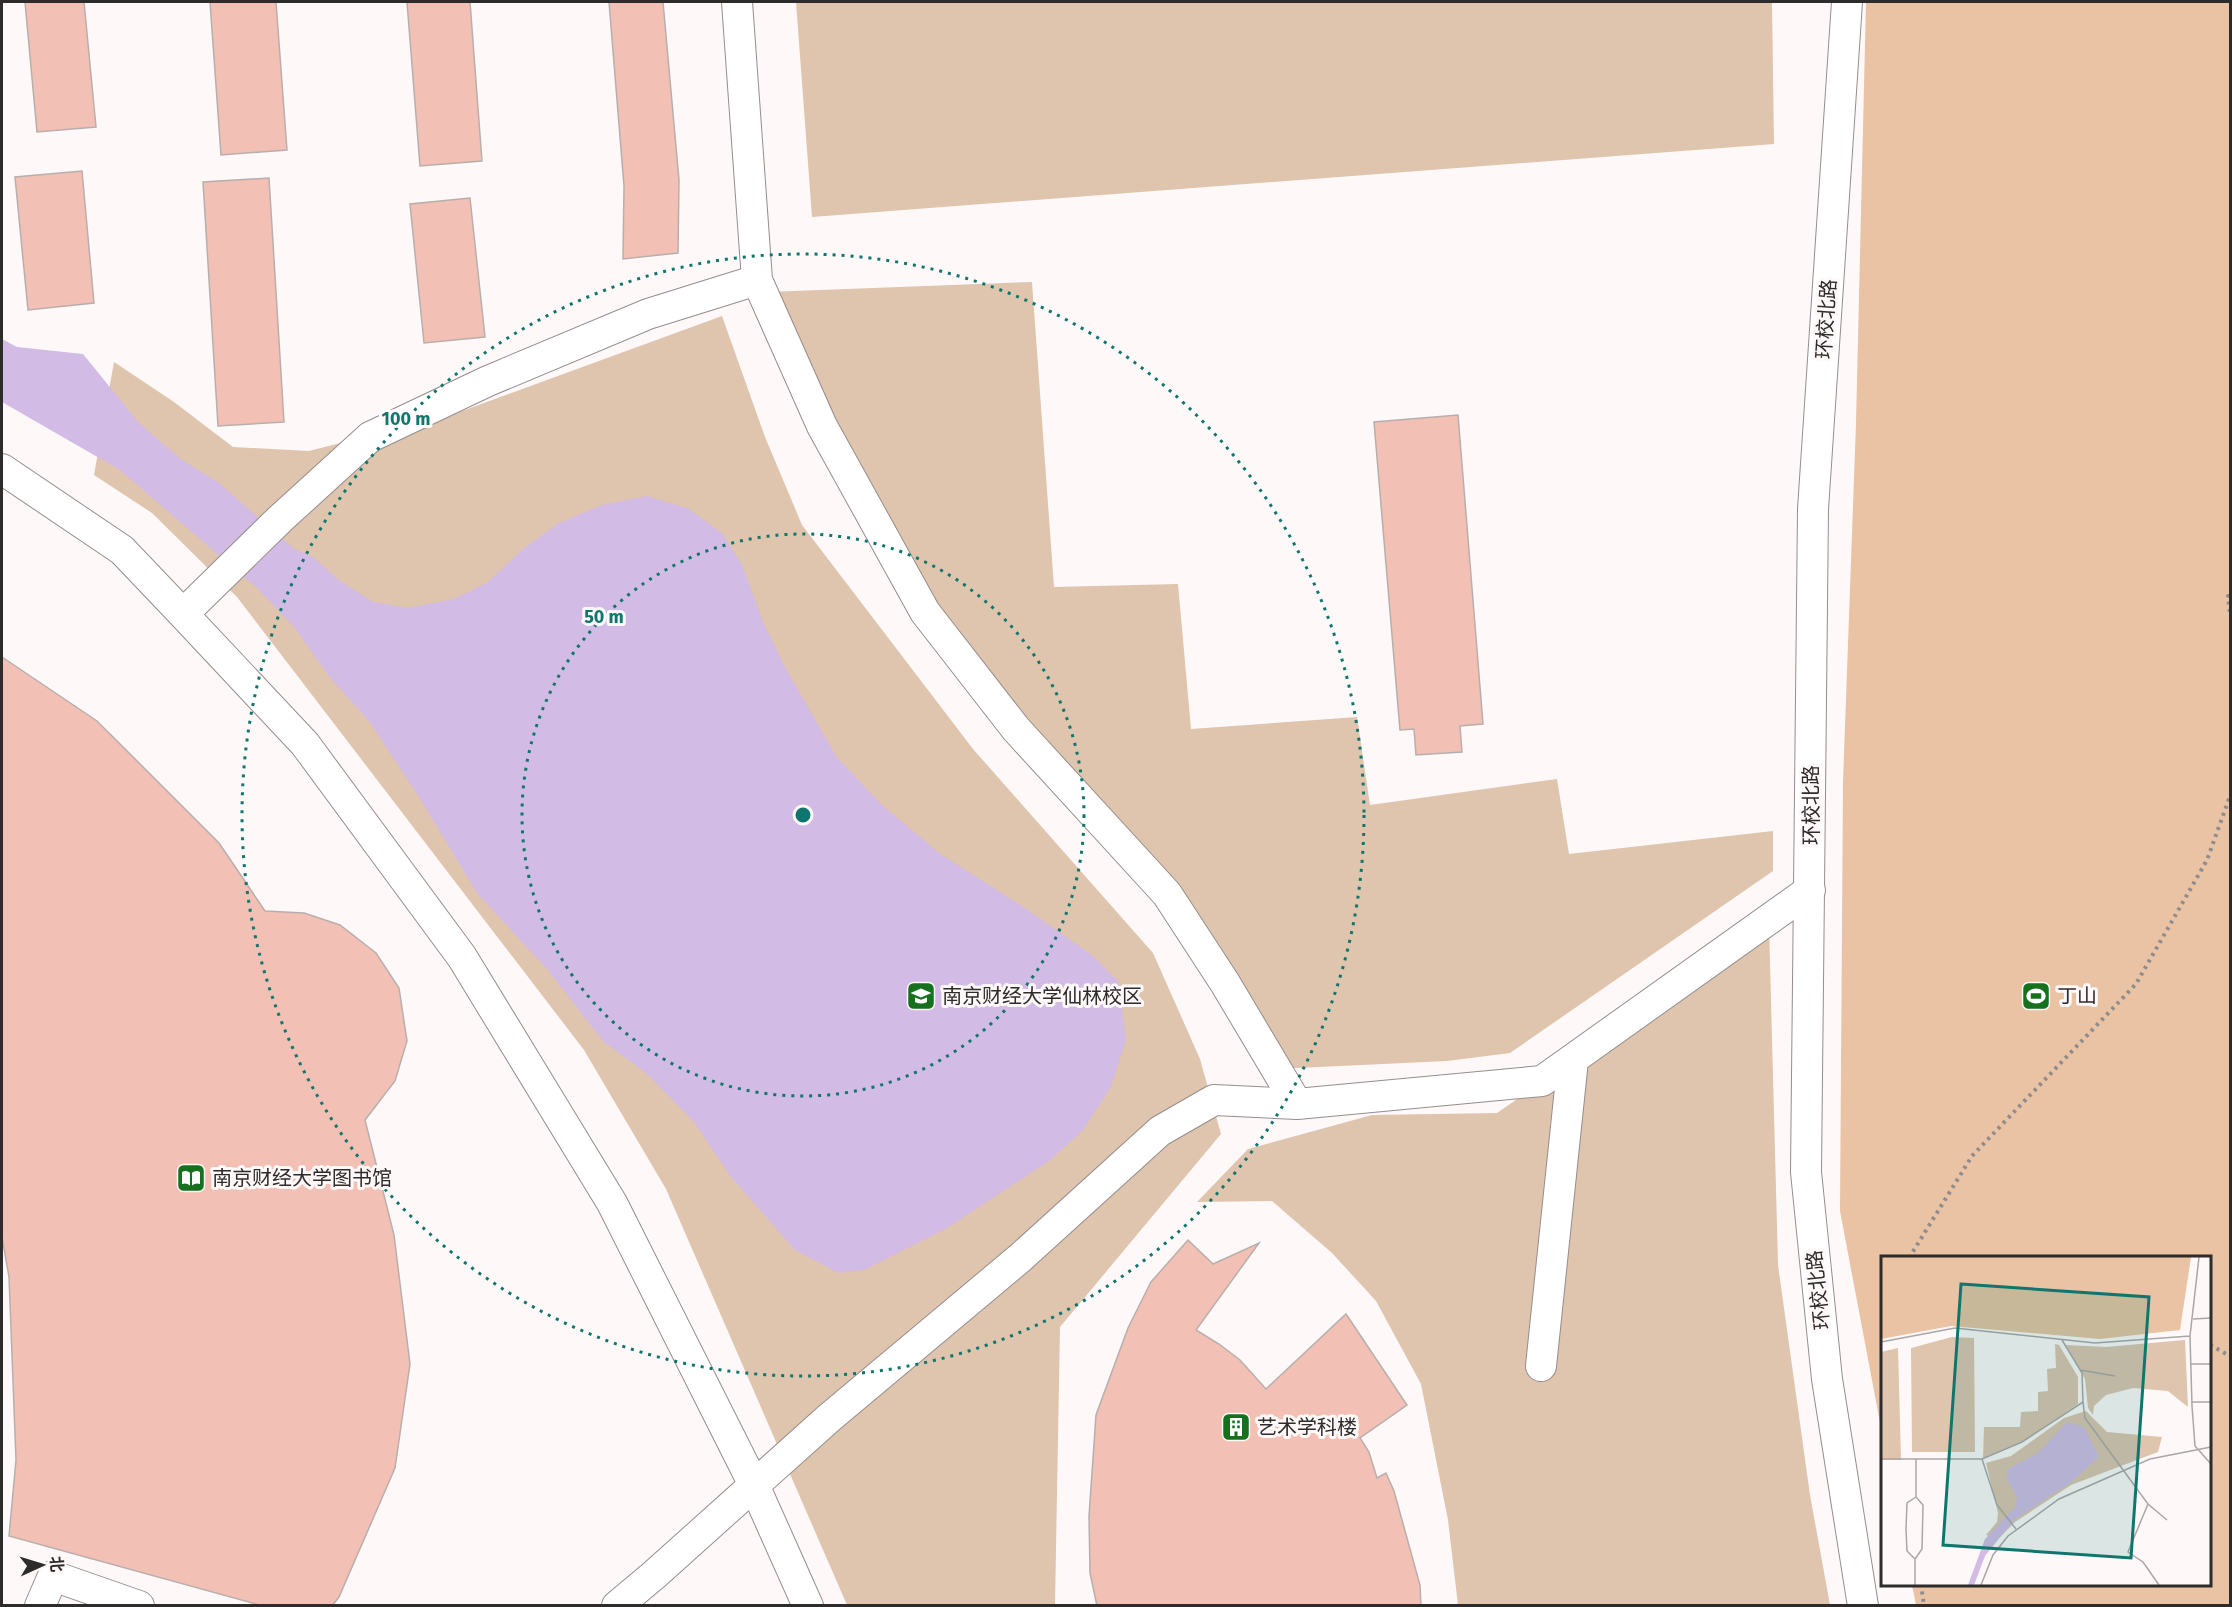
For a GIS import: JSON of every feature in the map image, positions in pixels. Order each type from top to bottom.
[{"type":"street","points":[[737,2],[757,280],[822,426],[925,612],[1016,729],[1167,894],[1226,983],[1297,1104]]},
{"type":"street","name":"环校北路","points":[[1847,2],[1813,509],[1806,1172],[1827,1379],[1863,1605]]},
{"type":"street","points":[[183,614],[224,572],[370,436],[488,381],[648,314],[757,280]]},
{"type":"street","points":[[2,470],[122,550],[183,614],[305,744],[462,957],[612,1203],[754,1485],[808,1605]]},
{"type":"street","points":[[617,1605],[654,1575],[829,1418],[1020,1258],[1160,1131],[1214,1100],[1297,1104],[1542,1081],[1810,890]]},
{"type":"street","points":[[1541,1366],[1573,1060]]},
{"type":"street","points":[[40,1605],[53,1576],[140,1605]]},
{"type":"path","points":[[2230,596],[2228,596],[2230,614]]},
{"type":"path","points":[[1910,1256],[1972,1156],[2136,984],[2207,860],[2230,796]]},
{"type":"path","points":[[2211,1346],[2230,1356]]},
{"type":"path","points":[[1921,1586],[1924,1605]]},
{"type":"shaded area","points":[[796,2],[1772,2],[1774,144],[812,217]]},
{"type":"shaded area","name":"丁山","points":[[1866,2],[2230,2],[2230,1605],[1916,1605],[1912,1586],[2211,1586],[2211,1256],[1881,1256],[1881,1428],[1840,1211],[1843,782],[1856,423]]},
{"type":"shaded area","points":[[1032,282],[1054,587],[1178,584],[1191,729],[1357,717],[1370,805],[1557,779],[1569,854],[1773,831],[1773,871],[1510,1053],[1447,1061],[1276,1069],[1229,987],[944,638],[767,292]]},
{"type":"shaded area","points":[[722,316],[765,437],[802,525],[973,749],[1153,953],[1200,1059],[1221,1134],[1060,1327],[1055,1605],[847,1605],[666,1189],[584,1050],[237,597],[152,513],[94,475],[114,362],[174,402],[233,447],[309,451],[454,414]]},
{"type":"shaded area","points":[[2,339],[17,347],[83,354],[139,423],[182,460],[218,482],[293,548],[313,557],[339,580],[373,602],[408,608],[454,599],[488,582],[523,549],[559,523],[602,505],[647,496],[689,509],[722,533],[742,565],[763,622],[785,667],[836,756],[881,804],[939,853],[1025,908],[1093,956],[1118,981],[1126,1039],[1111,1087],[1083,1130],[1049,1161],[947,1228],[864,1270],[839,1273],[795,1250],[731,1177],[694,1122],[647,1074],[603,1041],[547,969],[477,893],[421,800],[369,721],[332,680],[294,627],[258,589],[120,470],[2,402]]},
{"type":"shaded area","points":[[1769,925],[1778,1265],[1810,1495],[1830,1605],[1458,1605],[1448,1520],[1421,1384],[1376,1301],[1332,1253],[1272,1201],[1197,1202],[1248,1149],[1372,1115],[1497,1113]]},
{"type":"building","points":[[25,2],[84,2],[96,127],[37,132]]},
{"type":"building","points":[[210,2],[276,2],[287,150],[221,155]]},
{"type":"building","points":[[407,2],[470,2],[482,161],[420,166]]},
{"type":"building","points":[[609,2],[663,2],[679,180],[678,253],[623,259],[624,186]]},
{"type":"building","points":[[82,171],[94,303],[28,310],[15,177]]},
{"type":"building","points":[[269,178],[284,422],[218,426],[203,182]]},
{"type":"building","points":[[470,198],[485,337],[424,343],[410,204]]},
{"type":"building","points":[[1458,415],[1483,724],[1460,726],[1462,752],[1416,755],[1414,729],[1400,730],[1374,422]]},
{"type":"building","name":"南京财经大学图书馆","points":[[2,657],[97,721],[219,843],[265,911],[304,913],[340,925],[376,953],[399,988],[407,1041],[395,1081],[365,1120],[394,1235],[410,1364],[395,1468],[339,1597],[332,1606],[263,1606],[9,1536],[16,1460],[9,1277],[2,1237]]},
{"type":"building","name":"艺术学科楼","points":[[1188,1240],[1213,1264],[1259,1243],[1196,1330],[1240,1360],[1266,1389],[1346,1314],[1407,1405],[1360,1438],[1369,1452],[1377,1478],[1386,1473],[1394,1491],[1420,1585],[1421,1606],[1097,1606],[1090,1573],[1089,1516],[1096,1415],[1128,1328],[1151,1282]]},
{"type":"place","name":"南京财经大学仙林校区","points":[[921,996]]},
{"type":"place","name":"丁山","points":[[2036,996]]},
{"type":"place","name":"南京财经大学图书馆","points":[[191,1178]]},
{"type":"place","name":"艺术学科楼","points":[[1236,1427]]}]
